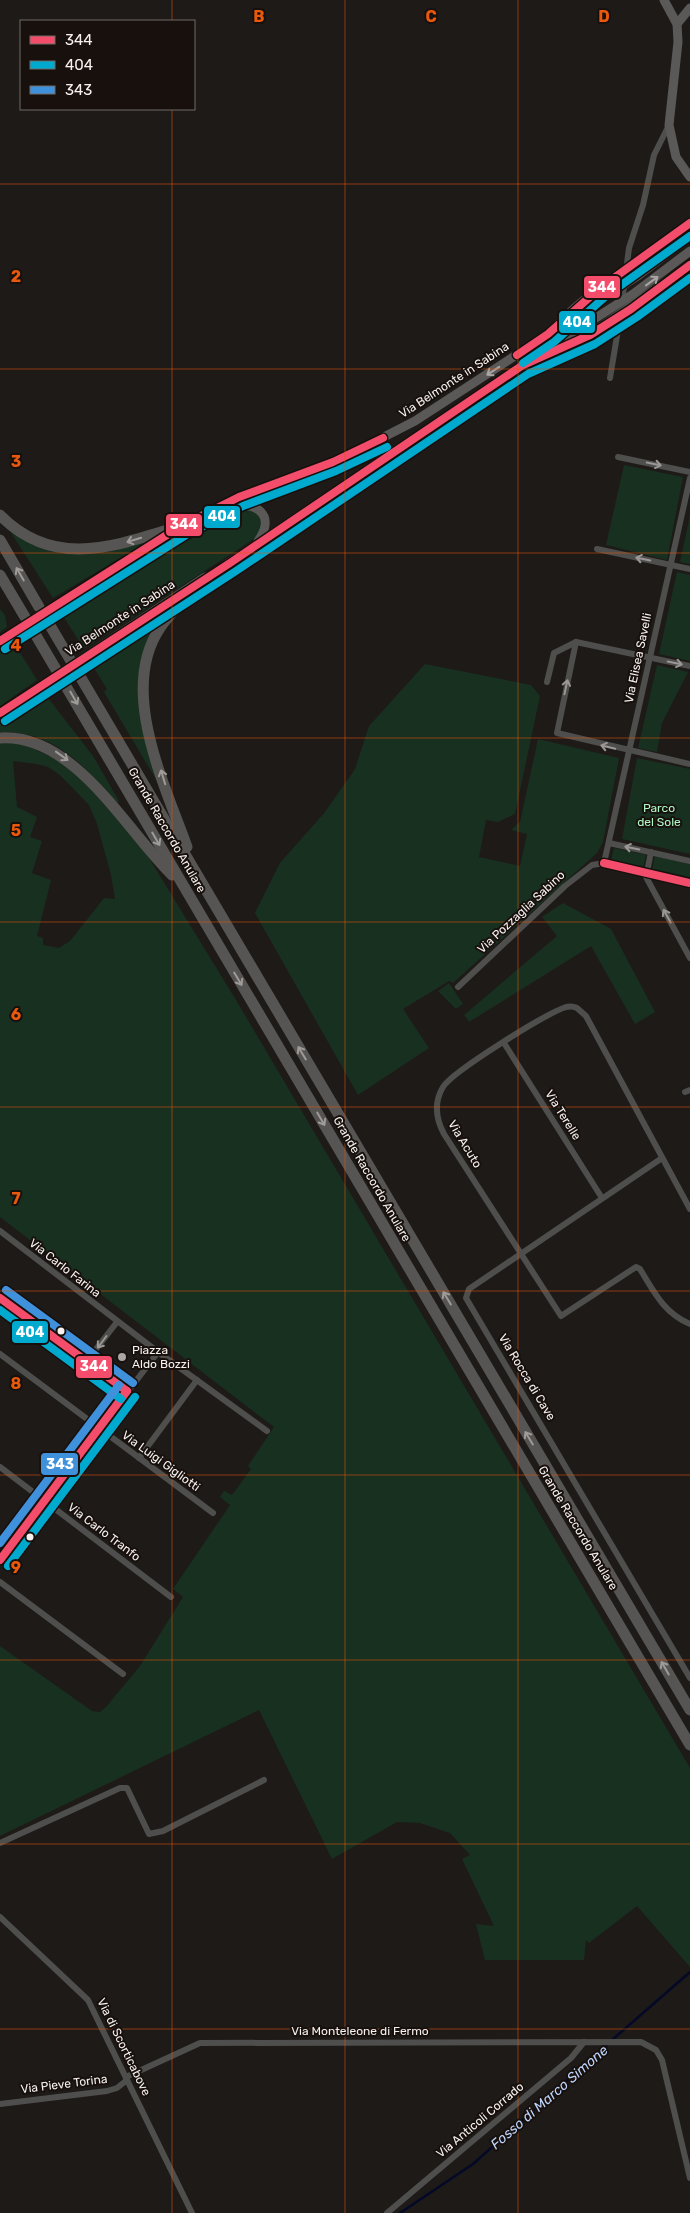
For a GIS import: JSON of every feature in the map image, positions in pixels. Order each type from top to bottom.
[{"type":"highway","points":[[0,515],[14,528],[37,540],[76,550],[106,548],[181,526]]},
{"type":"highway","name":"Grande Raccordo Anulare","points":[[0,540],[690,1710]]},
{"type":"highway","points":[[196,873],[164,782],[145,719],[143,680],[150,648],[161,626],[230,563]]},
{"type":"highway","name":"Grande Raccordo Anulare","points":[[0,575],[690,1745]]},
{"type":"highway","points":[[0,738],[16,738],[38,743],[66,758],[183,886]]},
{"type":"main road","points":[[664,0],[677,24],[678,42],[669,125],[676,157],[690,177]]},
{"type":"main road","points":[[677,24],[690,8]]},
{"type":"main road","points":[[548,334],[579,304],[690,223]]},
{"type":"main road","name":"Via Belmonte in Sabina","points":[[0,641],[181,526],[258,489],[333,462],[396,432],[429,413],[652,266],[690,236]]},
{"type":"main road","name":"Via Belmonte in Sabina","points":[[0,713],[230,563],[523,365],[638,291],[690,251]]},
{"type":"main road","points":[[523,365],[558,352],[582,340],[690,265]]},
{"type":"main road","name":"Via Belmonte in Sabina","points":[[212,510],[244,504],[256,506],[264,516],[265,524],[264,532],[255,545]]},
{"type":"street","points":[[610,378],[619,331],[626,260],[654,155],[669,125]]},
{"type":"street","points":[[618,457],[690,472]]},
{"type":"street","name":"Via Elisea Savelli","points":[[604,863],[690,478]]},
{"type":"street","points":[[597,549],[690,569]]},
{"type":"street","points":[[576,642],[557,733],[690,764]]},
{"type":"street","points":[[547,682],[554,653],[576,642],[690,666]]},
{"type":"street","points":[[609,843],[690,861]]},
{"type":"street","points":[[651,852],[646,878],[690,958]]},
{"type":"street","points":[[604,863],[690,883]]},
{"type":"street","name":"Via Pozzaglia Sabino","points":[[458,987],[565,886],[592,865],[604,863]]},
{"type":"street","name":"Via Acuto","points":[[690,1209],[580,1010],[570,1006],[558,1011],[504,1043],[461,1069],[450,1078],[440,1094],[437,1112],[444,1134],[561,1316],[636,1267],[640,1269],[664,1307],[690,1324]]},
{"type":"street","name":"Via Terelle","points":[[504,1043],[602,1198]]},
{"type":"street","name":"Via Rocca di Cave","points":[[662,1158],[469,1289],[466,1298],[690,1678]]},
{"type":"street","name":"Via Carlo Farina","points":[[0,1231],[117,1322]]},
{"type":"street","points":[[0,1298],[127,1391]]},
{"type":"street","points":[[86,1362],[117,1322],[267,1431]]},
{"type":"street","points":[[0,1560],[98,1428],[158,1352]]},
{"type":"street","name":"Via Luigi Gigliotti","points":[[0,1354],[213,1513]]},
{"type":"street","points":[[139,1458],[197,1380]]},
{"type":"street","name":"Via Carlo Tranfo","points":[[0,1467],[170,1597]]},
{"type":"street","points":[[0,1582],[123,1674]]},
{"type":"street","points":[[0,1843],[120,1788],[127,1788],[149,1834],[163,1831],[264,1780]]},
{"type":"street","name":"Via di Scorticabove","points":[[0,1917],[88,2000],[192,2213]]},
{"type":"street","name":"Via Monteleone di Fermo","points":[[127,2079],[200,2042],[636,2042],[653,2048],[662,2060],[690,2178]]},
{"type":"street","name":"Via Anticoli Corrado","points":[[387,2213],[571,2058],[584,2042]]},
{"type":"street","name":"Via Pieve Torina","points":[[0,2104],[107,2091],[117,2088],[127,2079]]},
{"type":"green space","points":[[624,465],[683,477],[667,560],[606,545]]},
{"type":"green space","points":[[238,507],[258,512],[263,524],[257,537],[84,649],[58,608],[161,545]]},
{"type":"green space","points":[[690,515],[690,564],[680,562]]},
{"type":"green space","points":[[8,528],[88,553],[113,551],[150,540],[53,598]]},
{"type":"green space","points":[[677,572],[690,575],[690,661],[659,654]]},
{"type":"green space","points":[[177,602],[140,671],[160,786],[104,692],[107,689],[89,660]]},
{"type":"green space","points":[[0,609],[5,615],[7,627],[0,632]]},
{"type":"green space","points":[[11,638],[37,680],[0,706],[0,645]]},
{"type":"green space","points":[[425,664],[531,685],[540,696],[515,814],[498,822],[486,820],[479,857],[520,866],[527,834],[511,830],[520,822],[538,739],[619,758],[603,842],[597,853],[453,983],[449,981],[403,1009],[429,1048],[358,1095],[255,913],[280,863],[325,812],[355,769],[369,726]]},
{"type":"green space","points":[[657,665],[688,672],[662,723],[657,752],[638,748]]},
{"type":"green space","points":[[42,690],[93,756],[119,801],[117,803],[80,763],[53,744],[20,733],[0,732],[0,718]]},
{"type":"green space","points":[[0,742],[20,742],[70,766],[141,845],[236,1000],[690,1768],[690,1967],[637,1906],[589,1943],[586,1940],[584,1960],[485,1960],[476,1924],[494,1926],[462,1859],[470,1855],[450,1833],[420,1823],[397,1822],[332,1859],[259,1710],[0,1836],[0,1646],[92,1711],[100,1712],[140,1666],[183,1597],[173,1589],[230,1505],[220,1497],[224,1491],[232,1495],[251,1469],[248,1466],[274,1427],[0,1217]],"holes":[[[13,761],[48,767],[60,775],[89,805],[97,824],[111,875],[115,899],[104,898],[70,941],[59,948],[43,945],[43,938],[37,936],[51,880],[32,873],[42,841],[30,837],[37,817],[17,807]]]},
{"type":"green space","name":"Parco del Sole","points":[[637,758],[690,769],[690,854],[622,839]]},
{"type":"green space","points":[[614,848],[646,855],[643,868],[611,861]]},
{"type":"green space","points":[[655,856],[690,864],[690,879],[652,870]]},
{"type":"green space","points":[[563,903],[611,929],[655,1012],[635,1024],[591,946],[469,1022],[464,1015],[557,936],[542,917]]},
{"type":"green space","points":[[449,983],[463,1004],[456,1009],[438,991]]},
{"type":"waterway","name":"Fosso di Marco Simone","points":[[612,2040],[690,1972]]},
{"type":"waterway","name":"Fosso di Marco Simone","points":[[400,2213],[473,2164],[608,2044]]},
{"type":"transit line","name":"344","points":[[517,355],[548,334],[600,288],[690,223]]},
{"type":"transit line","name":"404","points":[[523,363],[554,342],[606,296],[690,236]]},
{"type":"transit line","name":"344","points":[[0,713],[230,563],[523,365],[590,335],[631,309],[690,265]]},
{"type":"transit line","name":"404","points":[[5,721],[236,571],[528,374],[595,344],[637,317],[690,278]]},
{"type":"transit line","name":"344","points":[[0,641],[181,526],[239,497],[333,462],[383,438]]},
{"type":"transit line","name":"404","points":[[5,649],[186,535],[243,506],[336,471],[387,447]]},
{"type":"transit line","name":"344","points":[[604,863],[690,883]]},
{"type":"transit line","name":"343","points":[[6,1290],[133,1383]]},
{"type":"transit line","name":"344","points":[[0,1298],[127,1391]]},
{"type":"transit line","name":"404","points":[[0,1310],[121,1399]]},
{"type":"transit line","name":"343","points":[[0,1543],[119,1385]]},
{"type":"transit line","name":"344","points":[[0,1560],[127,1391]]},
{"type":"transit line","name":"404","points":[[8,1566],[135,1397]]},
{"type":"place","name":"Piazza Aldo Bozzi","points":[[122,1357]]}]
